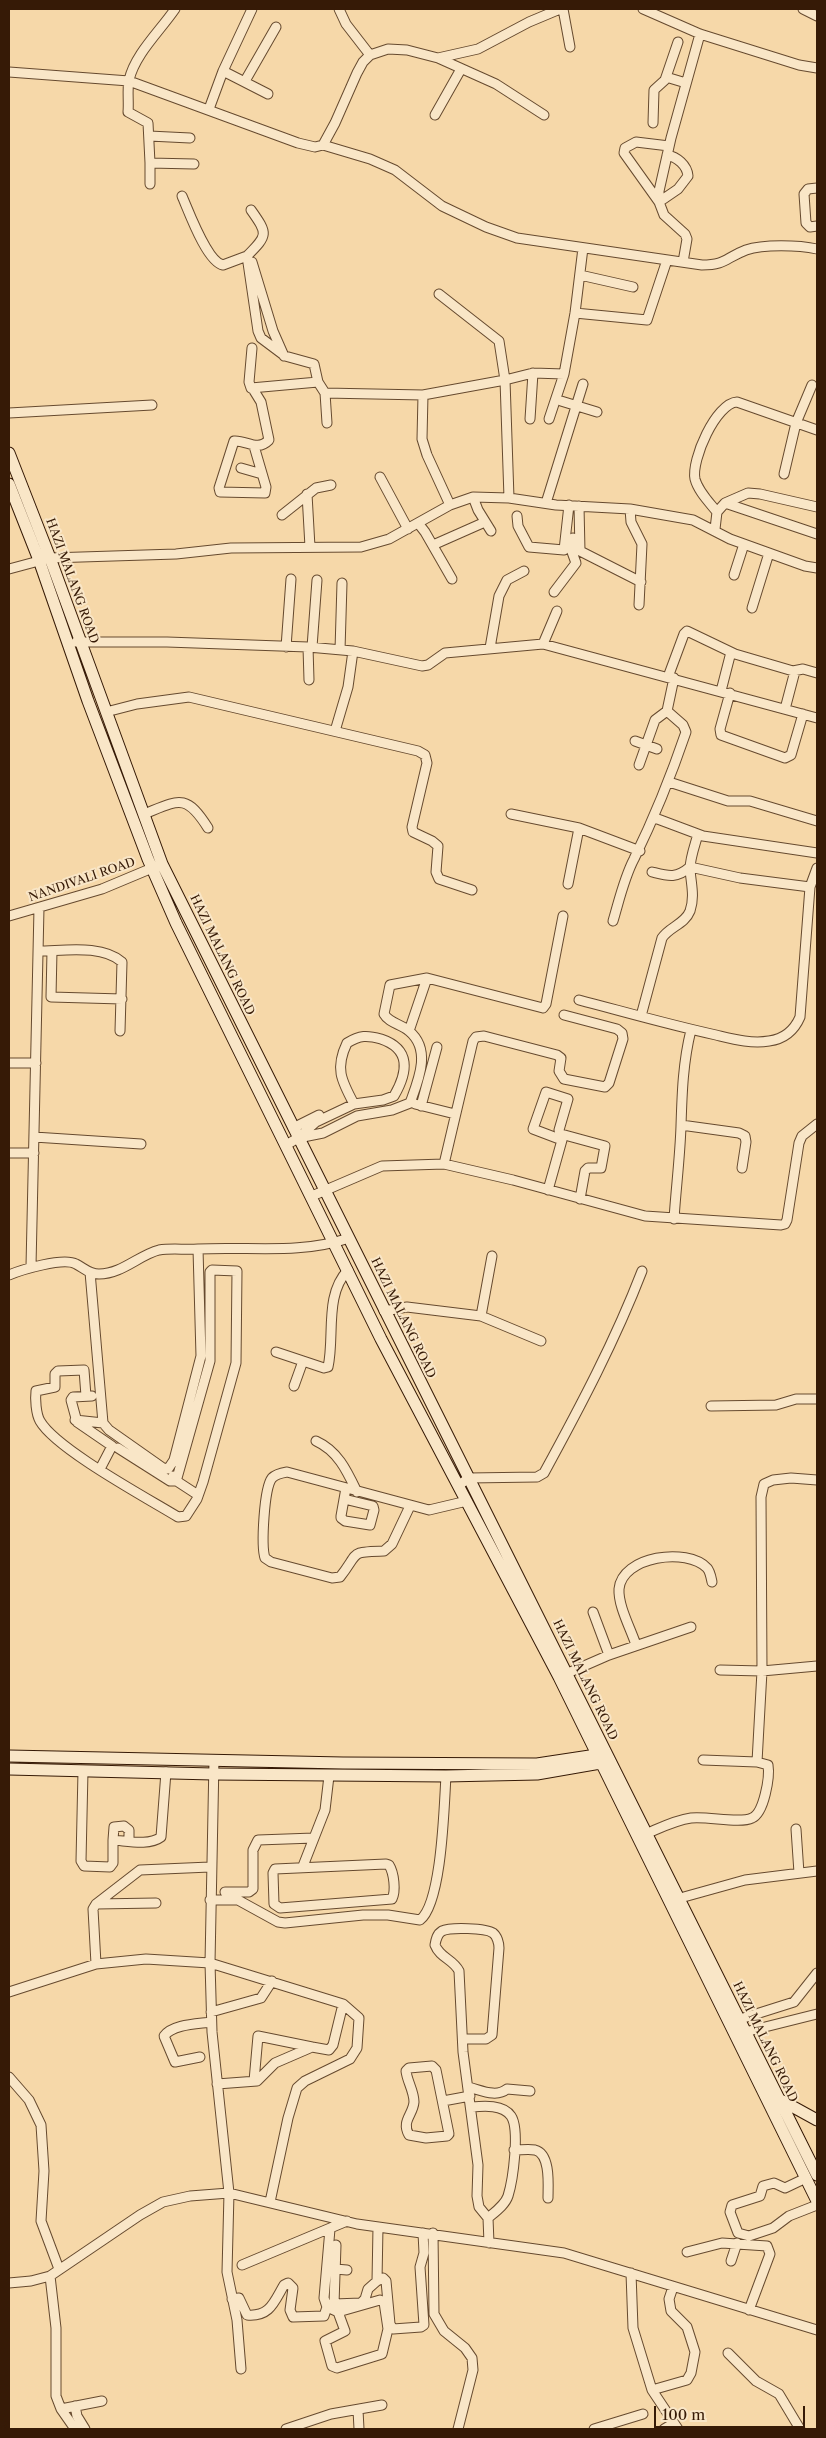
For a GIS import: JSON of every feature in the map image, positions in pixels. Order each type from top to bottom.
[{"type":"main road","name":"HAZI MALANG ROAD","points":[[9,453],[45,559],[68,644],[157,866],[225,1023],[348,1270],[459,1485],[562,1675]]},
{"type":"main road","name":"HAZI MALANG ROAD","points":[[9,484],[45,559],[80,642],[144,814],[157,866],[326,1189],[384,1311],[469,1478],[562,1675],[812,2177],[817,2203]]},
{"type":"main road","points":[[225,1023],[238,1018]]},
{"type":"main road","points":[[9,1756],[537,1764],[603,1758]]},
{"type":"main road","name":"HAZI MALANG ROAD","points":[[603,1758],[648,1833],[674,1900]]},
{"type":"main road","points":[[9,1769],[329,1776],[446,1776],[537,1774],[603,1758]]},
{"type":"main road","name":"HAZI MALANG ROAD","points":[[733,2021],[745,2032],[772,2098]]},
{"type":"main road","points":[[772,2098],[817,2120]]},
{"type":"street","points":[[150,184],[149,136],[146,122],[128,112],[129,81],[142,51],[159,32],[175,9]]},
{"type":"street","points":[[209,109],[223,70],[252,9]]},
{"type":"street","points":[[339,9],[346,24],[370,55]]},
{"type":"street","points":[[438,58],[478,49],[529,22],[562,9],[570,47]]},
{"type":"street","points":[[644,9],[700,34],[800,65],[817,68]]},
{"type":"street","points":[[803,9],[817,16]]},
{"type":"street","points":[[245,81],[276,26]]},
{"type":"street","points":[[659,202],[668,150],[700,34]]},
{"type":"street","points":[[653,123],[654,90],[663,83],[678,42]]},
{"type":"street","points":[[324,145],[363,62],[370,55],[388,49],[407,50],[438,58],[496,84],[544,115]]},
{"type":"street","points":[[436,114],[462,69]]},
{"type":"street","points":[[223,70],[268,94]]},
{"type":"street","points":[[9,72],[129,81],[298,142],[315,146],[324,145],[370,159],[395,170],[442,206],[486,227],[517,238],[667,260],[718,265],[745,251],[762,247],[817,249]]},
{"type":"street","points":[[666,76],[686,83]]},
{"type":"street","points":[[149,136],[190,138]]},
{"type":"street","points":[[659,202],[678,189],[688,176],[684,165],[668,150],[636,142],[625,148],[624,153],[659,202],[664,215],[685,234],[683,262]]},
{"type":"street","points":[[150,163],[194,164]]},
{"type":"street","points":[[817,188],[808,189],[804,194],[806,223],[810,227],[817,226]]},
{"type":"street","points":[[182,196],[202,239],[215,261],[223,265],[250,259]]},
{"type":"street","points":[[251,210],[264,228],[264,235],[250,259],[258,331],[269,346],[284,356],[314,364],[318,382],[325,393],[327,422]]},
{"type":"street","points":[[549,419],[564,374],[576,314],[583,248]]},
{"type":"street","points":[[250,259],[273,331],[284,356]]},
{"type":"street","points":[[576,314],[647,320],[650,316],[667,260]]},
{"type":"street","points":[[580,277],[632,287]]},
{"type":"street","points":[[439,294],[498,341],[504,380],[510,498]]},
{"type":"street","points":[[252,348],[249,382],[261,402],[269,436],[266,443],[254,446],[234,441],[219,490],[230,494],[263,494],[266,489],[254,446]]},
{"type":"street","points":[[325,393],[423,395],[533,373],[564,374]]},
{"type":"street","points":[[530,419],[533,373]]},
{"type":"street","points":[[253,389],[318,382]]},
{"type":"street","points":[[546,503],[583,384]]},
{"type":"street","points":[[784,474],[796,423],[812,386]]},
{"type":"street","points":[[423,395],[422,438],[427,455],[450,504]]},
{"type":"street","points":[[561,401],[597,412]]},
{"type":"street","points":[[717,512],[698,487],[694,470],[702,443],[721,410],[730,402],[737,402],[817,430]]},
{"type":"street","points":[[9,413],[152,405]]},
{"type":"street","points":[[241,468],[262,474]]},
{"type":"street","points":[[380,477],[408,529]]},
{"type":"street","points":[[282,515],[316,488],[331,484]]},
{"type":"street","points":[[715,529],[717,512],[725,503],[748,493],[760,494],[817,508]]},
{"type":"street","points":[[307,494],[310,547]]},
{"type":"street","points":[[473,497],[491,531]]},
{"type":"street","points":[[9,569],[45,559],[176,554],[231,548],[361,547],[389,539],[450,504],[473,497],[510,498],[546,503],[630,509],[693,520],[715,529],[730,539],[817,568]]},
{"type":"street","points":[[725,503],[817,534]]},
{"type":"street","points":[[517,516],[518,526],[529,547],[563,550],[574,505]]},
{"type":"street","points":[[574,505],[580,551],[641,582]]},
{"type":"street","points":[[554,592],[576,563],[572,552],[574,505]]},
{"type":"street","points":[[630,509],[631,522],[642,544],[639,605]]},
{"type":"street","points":[[433,545],[485,522]]},
{"type":"street","points":[[418,523],[452,579]]},
{"type":"street","points":[[734,575],[744,544]]},
{"type":"street","points":[[752,608],[769,553]]},
{"type":"street","points":[[490,648],[499,596],[507,580],[524,571]]},
{"type":"street","points":[[286,647],[291,579]]},
{"type":"street","points":[[309,680],[310,647],[317,580]]},
{"type":"street","points":[[340,650],[342,583]]},
{"type":"street","points":[[544,644],[557,611]]},
{"type":"street","points":[[639,765],[655,720],[667,711],[671,677],[684,634],[688,631],[731,652],[795,671],[803,669],[817,673]]},
{"type":"street","points":[[68,644],[80,642],[168,642],[310,647],[353,651],[422,666],[428,665],[440,655],[490,648],[544,644],[817,718]]},
{"type":"street","points":[[335,731],[348,687],[353,651]]},
{"type":"street","points":[[731,652],[720,729],[721,735],[785,758],[791,755],[803,714]]},
{"type":"street","points":[[785,709],[795,671]]},
{"type":"street","points":[[106,712],[137,704],[188,697],[418,751],[425,755],[427,763],[412,827],[413,832],[438,846],[436,872],[439,879],[472,890]]},
{"type":"street","points":[[612,921],[634,859],[655,818],[686,732],[683,725],[667,711]]},
{"type":"street","points":[[635,741],[657,749]]},
{"type":"street","points":[[669,782],[728,801],[750,801],[817,821]]},
{"type":"street","points":[[144,814],[171,803],[185,802],[197,811],[208,828]]},
{"type":"street","points":[[511,814],[579,828],[640,850]]},
{"type":"street","points":[[655,818],[698,834],[817,853]]},
{"type":"street","points":[[568,884],[579,828]]},
{"type":"street","points":[[641,1016],[662,938],[665,933],[680,923],[690,911],[694,888],[690,867],[698,834]]},
{"type":"street","name":"NANDIVALI ROAD","points":[[9,916],[102,889],[157,866]]},
{"type":"street","points":[[652,872],[668,877],[676,876],[690,867],[740,878],[810,887]]},
{"type":"street","points":[[580,1000],[691,1030],[755,1042],[770,1041],[784,1036],[795,1028],[800,1017],[810,887],[817,868]]},
{"type":"street","points":[[31,1266],[38,908]]},
{"type":"street","points":[[410,1103],[423,1058],[418,1043],[410,1031],[389,1020],[384,1014],[388,988],[392,982],[427,978],[543,1008],[546,1004],[562,916]]},
{"type":"street","points":[[38,951],[98,952],[117,958],[123,968],[120,1031]]},
{"type":"street","points":[[52,951],[51,997],[122,999]]},
{"type":"street","points":[[410,1031],[427,978]]},
{"type":"street","points":[[444,1164],[472,1041],[476,1037],[484,1036],[557,1055],[562,1062],[560,1072],[564,1080],[605,1087],[609,1083],[622,1039],[622,1033],[616,1029],[564,1015]]},
{"type":"street","points":[[674,1219],[684,1057],[691,1030]]},
{"type":"street","points":[[296,1133],[354,1104],[394,1096],[404,1068],[401,1050],[395,1045],[370,1036],[359,1036],[347,1043],[339,1066],[341,1078],[354,1104]]},
{"type":"street","points":[[421,1106],[437,1047]]},
{"type":"street","points":[[9,1063],[36,1063]]},
{"type":"street","points":[[548,1190],[561,1137],[559,1130],[568,1098],[546,1092],[533,1129],[561,1137],[605,1146],[601,1168],[588,1168],[585,1170],[580,1199]]},
{"type":"street","points":[[296,1133],[323,1133],[357,1116],[392,1110],[410,1103],[455,1114]]},
{"type":"street","points":[[286,1145],[296,1133],[322,1113]]},
{"type":"street","points":[[312,1196],[382,1166],[444,1164],[645,1216],[781,1225],[785,1224],[799,1143],[802,1136],[817,1124]]},
{"type":"street","points":[[681,1125],[739,1133],[745,1136],[746,1142],[742,1168]]},
{"type":"street","points":[[34,1137],[141,1144]]},
{"type":"street","points":[[9,1153],[34,1153]]},
{"type":"street","points":[[9,1275],[31,1266],[70,1262],[90,1272],[110,1272],[160,1250],[216,1247],[280,1250],[312,1248],[349,1238]]},
{"type":"street","points":[[198,1249],[200,1295],[206,1324]]},
{"type":"street","points":[[481,1316],[492,1256]]},
{"type":"street","points":[[276,1352],[324,1368],[328,1367],[334,1301],[341,1277],[348,1270]]},
{"type":"street","points":[[86,1396],[84,1370],[58,1371],[55,1374],[55,1387],[36,1391],[38,1419],[49,1433],[100,1469],[181,1518],[186,1516],[198,1496],[236,1363],[237,1271],[211,1271],[206,1324],[206,1351],[201,1377],[178,1461],[175,1480]]},
{"type":"street","points":[[459,1485],[469,1478],[537,1477],[544,1473],[587,1395],[625,1315],[642,1271]]},
{"type":"street","points":[[90,1272],[104,1423],[108,1430],[133,1452],[163,1471],[172,1482],[175,1480],[198,1496]]},
{"type":"street","points":[[200,1295],[210,1294]]},
{"type":"street","points":[[384,1311],[407,1307],[481,1316],[541,1341]]},
{"type":"street","points":[[294,1386],[303,1361]]},
{"type":"street","points":[[100,1396],[72,1398],[75,1420],[112,1446],[100,1469]]},
{"type":"street","points":[[711,1406],[776,1406],[796,1399],[817,1399]]},
{"type":"street","points":[[75,1420],[104,1423]]},
{"type":"street","points":[[316,1441],[327,1446],[337,1456],[357,1492]]},
{"type":"street","points":[[118,1448],[133,1452]]},
{"type":"street","points":[[163,1471],[178,1461]]},
{"type":"street","points":[[410,1506],[392,1544],[384,1551],[363,1551],[352,1556],[340,1577],[332,1578],[267,1560],[264,1554],[265,1505],[270,1481],[274,1476],[287,1472],[429,1510],[468,1502]]},
{"type":"street","points":[[757,1762],[762,1670],[761,1497],[764,1484],[773,1480],[817,1480]]},
{"type":"street","points":[[344,1499],[346,1488]]},
{"type":"street","points":[[636,1645],[619,1595],[621,1582],[630,1568],[652,1560],[688,1558],[708,1569],[712,1582]]},
{"type":"street","points":[[593,1612],[609,1655]]},
{"type":"street","points":[[562,1675],[609,1655],[691,1626]]},
{"type":"street","points":[[720,1670],[762,1670],[817,1666]]},
{"type":"street","points":[[214,1760],[210,1867],[211,2022],[229,2193],[226,2272],[237,2320],[241,2369]]},
{"type":"street","points":[[648,1833],[673,1822],[692,1818],[752,1819],[762,1807],[769,1768],[764,1763],[704,1760]]},
{"type":"street","points":[[83,1771],[82,1864],[84,1866],[112,1865],[114,1827],[124,1826],[129,1830],[130,1841]]},
{"type":"street","points":[[114,1840],[155,1841],[161,1837],[166,1772]]},
{"type":"street","points":[[303,1866],[325,1810],[329,1776]]},
{"type":"street","points":[[210,1900],[238,1900],[278,1922],[285,1923],[363,1915],[388,1915],[420,1920],[424,1916],[431,1899],[440,1863],[446,1776]]},
{"type":"street","points":[[796,1829],[799,1874]]},
{"type":"street","points":[[225,1892],[249,1892],[253,1889],[254,1847],[258,1840],[314,1838]]},
{"type":"street","points":[[389,1865],[392,1870],[394,1897],[388,1900],[275,1907],[273,1873],[275,1869],[303,1866],[389,1865]]},
{"type":"street","points":[[96,1964],[92,1918],[96,1904],[140,1870],[210,1867]]},
{"type":"street","points":[[674,1900],[745,1880],[817,1871]]},
{"type":"street","points":[[96,1904],[156,1904]]},
{"type":"street","points":[[464,2039],[486,2039],[492,2035],[500,1948],[496,1936],[491,1932],[460,1928],[442,1932],[438,1936],[436,1945],[443,1957],[455,1964],[459,1971],[464,2039],[469,2091],[478,2165],[477,2196],[479,2207],[488,2218],[487,2242]]},
{"type":"street","points":[[9,1992],[96,1964],[146,1959],[210,1963],[343,2004],[359,2018],[357,2048],[350,2059],[305,2081],[297,2088],[270,2202]]},
{"type":"street","points":[[733,2021],[794,2002],[817,1973]]},
{"type":"street","points":[[211,2012],[261,1998],[272,1981]]},
{"type":"street","points":[[254,2081],[258,2036],[324,2050],[331,2048],[343,2004]]},
{"type":"street","points":[[745,2032],[817,2014]]},
{"type":"street","points":[[200,2057],[175,2062],[165,2034],[190,2025],[211,2022]]},
{"type":"street","points":[[217,2084],[261,2079],[275,2063],[312,2047]]},
{"type":"street","points":[[435,2067],[443,2101],[448,2136],[426,2138],[407,2134],[406,2120],[414,2103],[406,2073],[407,2069],[435,2067]]},
{"type":"street","points":[[9,2077],[30,2100],[41,2125],[44,2171],[41,2221],[59,2269]]},
{"type":"street","points":[[443,2101],[469,2091],[501,2094],[507,2089],[530,2091]]},
{"type":"street","points":[[471,2107],[498,2108],[511,2115],[516,2130],[508,2197],[499,2210],[488,2218]]},
{"type":"street","points":[[514,2150],[536,2150],[541,2153],[546,2164],[548,2198]]},
{"type":"street","points":[[812,2177],[785,2188],[774,2183],[763,2186],[760,2196],[732,2206],[730,2212],[738,2233],[749,2236],[774,2228],[789,2216],[817,2203]]},
{"type":"street","points":[[9,2283],[31,2281],[50,2276],[163,2202],[190,2196],[229,2193],[378,2227],[564,2253],[817,2330]]},
{"type":"street","points":[[242,2265],[347,2221]]},
{"type":"street","points":[[377,2281],[378,2227]]},
{"type":"street","points":[[232,2299],[239,2298],[247,2315],[260,2314],[272,2308],[284,2285],[288,2283],[293,2288],[290,2310],[293,2317],[324,2316],[327,2307],[324,2298],[330,2229]]},
{"type":"street","points":[[336,2245],[333,2301],[335,2305],[360,2303],[365,2299],[368,2289],[383,2278],[386,2281],[391,2327],[396,2329],[423,2327],[420,2267],[424,2253],[423,2233]]},
{"type":"street","points":[[433,2234],[434,2314],[444,2331],[465,2348],[472,2358],[473,2370],[458,2429]]},
{"type":"street","points":[[687,2252],[722,2244],[737,2243],[767,2246],[770,2250],[769,2259],[749,2310]]},
{"type":"street","points":[[731,2261],[737,2243]]},
{"type":"street","points":[[335,2269],[347,2270]]},
{"type":"street","points":[[631,2273],[633,2328],[652,2390],[676,2426],[664,2429]]},
{"type":"street","points":[[50,2276],[56,2328],[56,2396],[61,2409],[75,2429]]},
{"type":"street","points":[[652,2390],[686,2380],[692,2373],[695,2352],[688,2327],[671,2311],[669,2299],[673,2287]]},
{"type":"street","points":[[327,2307],[338,2312],[380,2300],[384,2302],[388,2329],[382,2354],[337,2368],[332,2366],[325,2341],[344,2331],[338,2312]]},
{"type":"street","points":[[728,2353],[756,2381],[779,2394],[800,2429]]},
{"type":"street","points":[[61,2409],[102,2401]]},
{"type":"street","points":[[286,2429],[331,2414],[382,2404]]},
{"type":"street","points":[[75,2406],[77,2416],[85,2429]]},
{"type":"street","points":[[358,2410],[359,2429]]},
{"type":"street","points":[[594,2429],[644,2414]]}]
